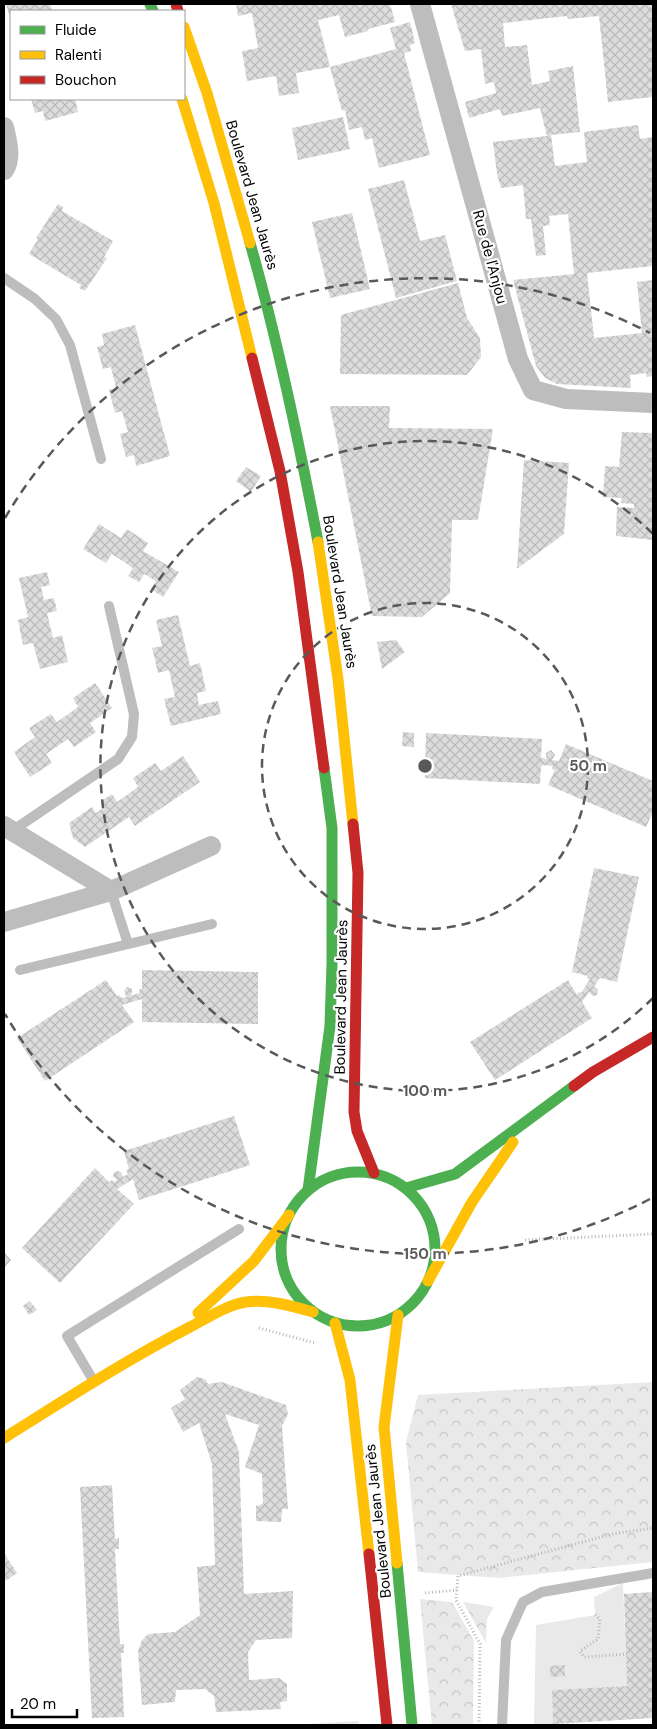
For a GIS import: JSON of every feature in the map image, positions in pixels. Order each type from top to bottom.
[{"type":"main road","name":"Boulevard Jean Jaurès","points":[[185,30],[207,93],[264,292],[303,464],[321,561],[338,678],[358,873],[354,1112],[357,1130],[374,1173]]},
{"type":"main road","name":"Boulevard Jean Jaurès","points":[[182,100],[214,203],[280,471],[298,572],[332,828],[330,1026],[308,1190]]},
{"type":"main road","points":[[406,1188],[455,1174],[593,1072],[653,1037]]},
{"type":"main road","points":[[4,1438],[172,1335],[231,1306],[245,1302],[286,1305],[313,1312],[335,1323],[356,1326],[378,1324],[398,1315],[416,1300],[472,1202],[530,1118]]},
{"type":"main road","points":[[172,1335],[254,1261],[308,1190],[328,1178],[351,1172],[374,1173],[391,1179],[406,1188],[423,1207],[433,1230],[435,1256],[428,1281]]},
{"type":"main road","points":[[289,1215],[283,1235],[282,1256],[286,1276],[303,1303],[313,1312]]},
{"type":"main road","name":"Boulevard Jean Jaurès","points":[[398,1315],[384,1427],[412,1725]]},
{"type":"main road","name":"Boulevard Jean Jaurès","points":[[335,1323],[350,1380],[386,1725]]},
{"type":"street","name":"Rue de l'Anjou","points":[[420,4],[518,358],[533,390],[566,399],[653,403]]},
{"type":"street","points":[[4,127],[8,149],[7,165],[4,170]]},
{"type":"street","points":[[8,829],[111,891]]},
{"type":"street","points":[[4,922],[111,891],[211,846]]},
{"type":"lane","points":[[4,278],[35,300],[60,325],[70,345],[101,459]]},
{"type":"lane","points":[[8,829],[118,759],[132,737],[134,714],[109,606]]},
{"type":"lane","points":[[111,891],[128,944]]},
{"type":"lane","points":[[20,970],[212,924]]},
{"type":"lane","points":[[95,1383],[67,1336],[239,1228]]},
{"type":"lane","points":[[502,1725],[506,1640],[524,1602],[542,1592],[653,1573]]},
{"type":"path","points":[[525,1240],[653,1234]]},
{"type":"path","points":[[258,1328],[323,1345]]},
{"type":"path","points":[[479,1725],[480,1644],[456,1600],[458,1576],[612,1534],[653,1528]]},
{"type":"path","points":[[416,1594],[457,1590]]},
{"type":"path","points":[[595,1615],[600,1619],[598,1638],[580,1651],[584,1657],[626,1654]]},
{"type":"green space","points":[[653,1382],[653,1562],[498,1578],[418,1572],[406,1442],[418,1395]]},
{"type":"green space","points":[[623,1583],[627,1686],[552,1690],[553,1724],[534,1724],[536,1625],[595,1615],[594,1597]]},
{"type":"green space","points":[[420,1599],[452,1602],[474,1641],[473,1725],[432,1725]]},
{"type":"green space","points":[[463,1602],[494,1607],[487,1619],[486,1643]]},
{"type":"green space","points":[[359,1721],[359,1725],[289,1725]]},
{"type":"building","points":[[6,4],[50,4],[52,10],[10,10],[10,18]]},
{"type":"building","points":[[236,4],[390,4],[395,22],[345,37],[339,15],[318,20],[330,67],[296,73],[299,93],[279,96],[276,76],[247,81],[242,51],[258,48],[252,13],[238,16]]},
{"type":"building","points":[[451,4],[653,4],[653,97],[608,102],[599,16],[568,19],[567,16],[503,23],[505,47],[527,45],[532,85],[550,81],[548,71],[573,66],[580,132],[551,135],[555,166],[587,162],[584,132],[638,125],[640,139],[653,137],[653,266],[587,273],[594,338],[642,333],[637,282],[653,280],[653,376],[647,377],[646,373],[630,375],[631,388],[557,384],[545,378],[536,366],[513,280],[574,274],[568,214],[549,216],[550,225],[543,226],[546,255],[536,256],[531,219],[526,219],[523,185],[501,188],[497,174],[493,142],[547,136],[540,108],[502,116],[500,109],[469,118],[465,102],[496,93],[494,82],[485,84],[481,49],[465,51]]},
{"type":"building","points":[[410,22],[415,43],[410,45],[411,51],[404,53],[430,155],[379,168],[372,138],[365,140],[362,127],[349,130],[345,110],[342,111],[330,67],[396,49],[390,28]]},
{"type":"building","points":[[31,100],[75,100],[78,112],[45,121],[43,111],[35,113]]},
{"type":"building","points":[[343,117],[350,149],[298,160],[292,128]]},
{"type":"building","points":[[404,180],[420,241],[445,235],[457,281],[396,298],[368,189]]},
{"type":"building","points":[[58,204],[63,207],[62,211],[113,241],[104,257],[107,258],[85,291],[79,288],[81,285],[29,254],[38,239],[36,238]]},
{"type":"building","points":[[352,213],[370,289],[330,298],[312,222]]},
{"type":"building","points":[[458,283],[467,318],[480,338],[481,357],[467,375],[340,374],[341,315]]},
{"type":"building","points":[[135,325],[170,456],[136,466],[134,455],[126,457],[120,434],[128,432],[122,411],[115,413],[109,390],[116,388],[111,367],[103,369],[97,347],[104,345],[102,334]]},
{"type":"building","points":[[330,406],[390,406],[389,428],[493,429],[478,520],[452,520],[450,593],[422,617],[372,616]]},
{"type":"building","points":[[622,432],[653,433],[653,540],[616,536],[617,507],[634,508],[634,504],[621,503],[622,498],[603,497],[605,466],[619,467]]},
{"type":"building","points":[[524,460],[569,463],[564,534],[517,568]]},
{"type":"building","points":[[246,467],[261,476],[251,492],[236,481]]},
{"type":"building","points":[[99,524],[121,538],[127,529],[148,543],[143,551],[179,572],[163,597],[151,589],[156,581],[144,574],[139,582],[128,576],[133,568],[112,554],[106,563],[83,549]]},
{"type":"building","points":[[47,572],[50,585],[41,587],[44,600],[54,598],[57,611],[47,613],[53,638],[62,635],[68,662],[40,669],[33,643],[23,645],[18,620],[28,617],[19,578]]},
{"type":"building","points":[[178,615],[190,666],[200,663],[206,691],[197,693],[199,705],[218,701],[221,714],[171,726],[164,699],[175,697],[169,670],[158,673],[152,648],[162,646],[156,620]]},
{"type":"building","points":[[396,640],[405,652],[382,669],[377,642]]},
{"type":"building","points":[[95,683],[112,708],[90,723],[96,732],[74,747],[68,739],[46,754],[52,763],[30,777],[14,752],[35,737],[29,728],[51,714],[57,722],[78,707],[73,698]]},
{"type":"building","points":[[403,732],[414,733],[414,747],[402,746]]},
{"type":"building","points":[[426,733],[542,739],[541,758],[548,759],[546,753],[551,750],[555,755],[552,760],[559,761],[566,744],[653,781],[653,812],[646,827],[548,785],[555,770],[552,769],[553,766],[543,765],[541,767],[540,784],[425,778]]},
{"type":"building","points":[[183,756],[200,782],[135,826],[129,817],[85,847],[73,838],[69,823],[92,807],[96,813],[105,807],[101,801],[112,794],[117,802],[138,787],[133,778],[155,763],[161,771]]},
{"type":"building","points":[[594,868],[639,877],[617,982],[600,978],[594,986],[598,989],[597,995],[593,996],[589,992],[582,1002],[592,1018],[495,1080],[470,1042],[568,980],[577,995],[579,992],[581,993],[590,979],[587,978],[588,976],[572,972]]},
{"type":"building","points":[[142,970],[258,972],[258,1024],[142,1022],[142,999],[122,1005],[134,1022],[45,1081],[17,1038],[106,980],[117,996],[119,995],[122,998],[129,996],[126,996],[124,991],[127,987],[132,989],[131,996],[139,993],[140,989],[142,989]]},
{"type":"building","points":[[234,1116],[250,1165],[139,1200],[133,1179],[117,1189],[134,1204],[60,1283],[22,1248],[95,1168],[109,1182],[112,1180],[114,1182],[117,1180],[113,1176],[117,1171],[121,1172],[123,1177],[128,1174],[126,1170],[129,1169],[124,1151]]},
{"type":"building","points":[[4,1252],[11,1260],[4,1268]]},
{"type":"building","points":[[30,1301],[37,1310],[29,1315],[23,1306]]},
{"type":"building","points":[[197,1377],[205,1379],[208,1384],[222,1382],[286,1405],[288,1414],[282,1426],[288,1509],[282,1509],[281,1522],[256,1521],[256,1506],[263,1504],[262,1474],[245,1467],[259,1425],[225,1414],[239,1452],[244,1594],[293,1591],[292,1638],[256,1640],[248,1652],[249,1680],[279,1678],[287,1684],[287,1701],[280,1702],[281,1709],[216,1712],[214,1696],[205,1689],[176,1690],[175,1702],[142,1705],[138,1651],[142,1640],[148,1634],[175,1632],[200,1615],[197,1567],[215,1565],[212,1464],[199,1423],[183,1432],[171,1408],[185,1399],[180,1390]]},
{"type":"building","points":[[112,1485],[115,1539],[119,1538],[119,1549],[115,1549],[120,1644],[124,1644],[124,1653],[121,1653],[124,1717],[92,1718],[80,1487]]},
{"type":"building","points":[[4,1553],[17,1573],[4,1582]]},
{"type":"building","points":[[653,1592],[653,1718],[553,1724],[552,1690],[627,1686],[624,1594]]},
{"type":"building","points":[[565,1665],[565,1676],[550,1677],[550,1666]]},
{"type":"traffic: fast","points":[[150,4],[153,10]]},
{"type":"traffic: fast","points":[[250,243],[270,317],[318,542]]},
{"type":"traffic: fast","points":[[308,1190],[330,1026],[332,828],[324,768]]},
{"type":"traffic: fast","points":[[406,1188],[455,1174],[574,1086]]},
{"type":"traffic: fast","points":[[358,1172],[387,1178],[401,1185],[412,1195],[422,1206],[429,1220],[435,1249],[429,1278],[422,1292],[412,1303],[401,1313],[387,1320],[358,1326],[329,1320],[315,1313],[304,1303],[294,1292],[287,1278],[281,1249],[287,1220],[294,1206],[304,1195],[315,1185],[329,1178],[358,1172]]},
{"type":"traffic: fast","points":[[397,1563],[412,1725]]},
{"type":"traffic: slow","points":[[185,30],[207,93],[250,243]]},
{"type":"traffic: slow","points":[[182,100],[214,203],[252,358]]},
{"type":"traffic: slow","points":[[318,542],[338,679],[353,824]]},
{"type":"traffic: slow","points":[[428,1281],[472,1202],[513,1142]]},
{"type":"traffic: slow","points":[[198,1313],[254,1261],[289,1215]]},
{"type":"traffic: slow","points":[[4,1438],[143,1353],[231,1306],[246,1302],[263,1301],[313,1312]]},
{"type":"traffic: slow","points":[[397,1563],[384,1427],[398,1315]]},
{"type":"traffic: slow","points":[[335,1323],[350,1380],[369,1554]]},
{"type":"traffic: jam","points":[[176,4],[178,10]]},
{"type":"traffic: jam","points":[[252,358],[280,471],[298,572],[324,768]]},
{"type":"traffic: jam","points":[[353,824],[358,873],[354,1112],[357,1131],[374,1173]]},
{"type":"traffic: jam","points":[[574,1086],[593,1072],[653,1037]]},
{"type":"traffic: jam","points":[[369,1554],[387,1725]]}]
